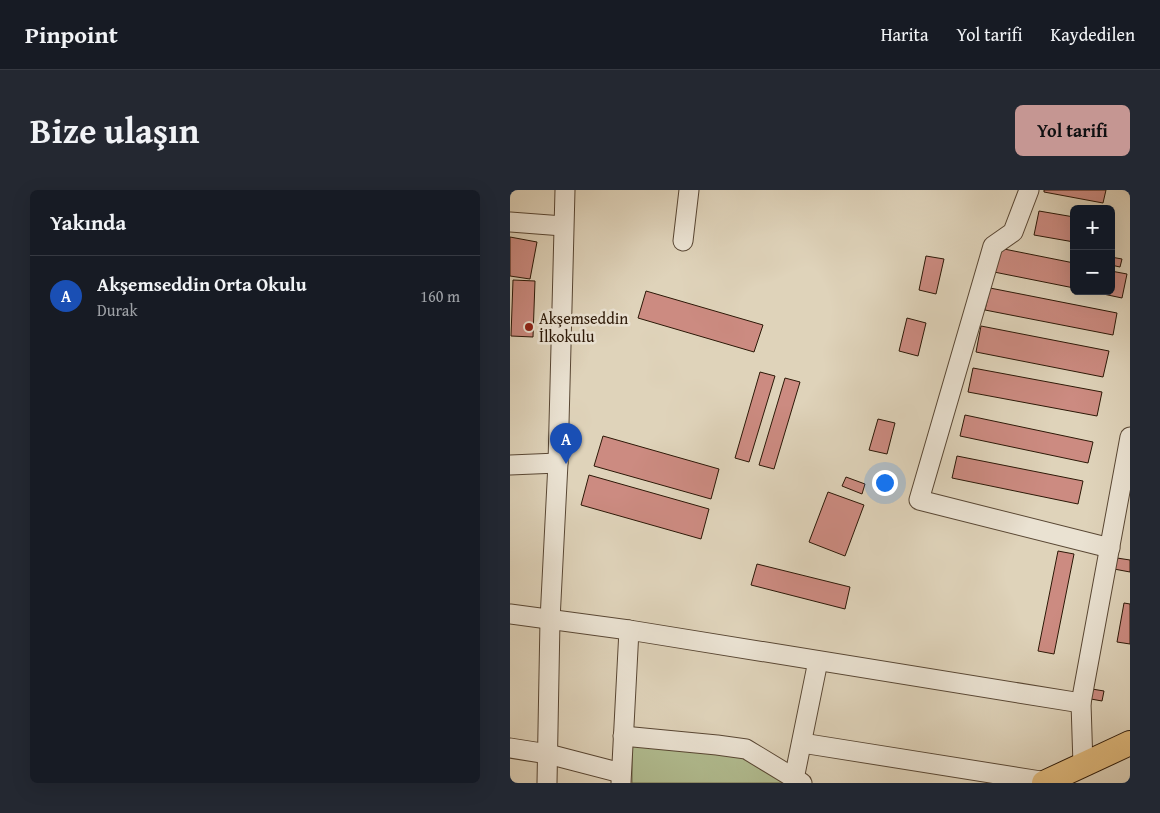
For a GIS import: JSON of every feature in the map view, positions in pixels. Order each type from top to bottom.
[{"type":"main road","points":[[1079,775],[1130,743]]},
{"type":"main road","points":[[1046,782],[1079,775],[1130,756]]},
{"type":"street","points":[[547,783],[550,620],[558,463],[564,190]]},
{"type":"street","points":[[683,241],[688,190]]},
{"type":"street","points":[[1029,190],[1013,232],[993,246],[919,500],[1110,548]]},
{"type":"street","points":[[510,222],[563,226]]},
{"type":"street","points":[[1079,775],[1081,703],[1130,437]]},
{"type":"street","points":[[510,465],[558,463]]},
{"type":"street","points":[[510,614],[629,630],[1081,703]]},
{"type":"street","points":[[510,748],[548,754],[621,778],[629,630]]},
{"type":"street","points":[[623,736],[717,745],[746,750],[798,781],[802,742],[818,660]]},
{"type":"street","points":[[802,742],[1046,782]]},
{"type":"green space","points":[[632,743],[742,755],[788,783],[632,783]]},
{"type":"building","points":[[1044,190],[1106,190],[1103,203],[1044,192]]},
{"type":"building","points":[[1039,211],[1070,216],[1070,241],[1034,235]]},
{"type":"building","points":[[510,237],[537,242],[530,279],[510,276]]},
{"type":"building","points":[[999,248],[1070,262],[1070,287],[994,272]]},
{"type":"building","points":[[926,256],[944,259],[936,294],[919,290]]},
{"type":"building","points":[[1115,258],[1122,259],[1120,267],[1115,266]]},
{"type":"building","points":[[1115,272],[1127,274],[1122,298],[1108,295],[1115,295]]},
{"type":"building","points":[[513,280],[535,281],[533,337],[511,336]]},
{"type":"building","points":[[990,288],[1117,313],[1113,335],[985,310]]},
{"type":"building","points":[[646,291],[763,325],[754,352],[638,318]]},
{"type":"building","points":[[907,318],[926,323],[918,356],[899,351]]},
{"type":"building","points":[[981,326],[1109,351],[1103,377],[976,352]]},
{"type":"building","points":[[973,368],[1102,392],[1097,416],[968,392]]},
{"type":"building","points":[[760,372],[775,376],[749,462],[735,458]]},
{"type":"building","points":[[785,378],[800,382],[774,469],[759,465]]},
{"type":"building","points":[[965,415],[1093,442],[1088,463],[960,436]]},
{"type":"building","points":[[878,419],[895,423],[887,454],[869,450]]},
{"type":"building","points":[[603,436],[719,469],[711,499],[594,466]]},
{"type":"building","points":[[957,456],[1083,481],[1078,504],[952,478]]},
{"type":"building","points":[[589,475],[709,509],[701,539],[581,505]]},
{"type":"building","points":[[846,477],[865,484],[862,494],[842,486]]},
{"type":"building","points":[[828,492],[864,505],[845,556],[809,542]]},
{"type":"building","points":[[1058,551],[1074,554],[1054,654],[1038,651]]},
{"type":"building","points":[[1117,558],[1130,560],[1130,572],[1114,569]]},
{"type":"building","points":[[757,564],[850,587],[845,609],[751,585]]},
{"type":"building","points":[[1124,603],[1130,604],[1130,644],[1117,642]]},
{"type":"building","points":[[1092,689],[1104,691],[1102,701],[1091,699]]},
{"type":"place","name":"Akşemseddin İlkokulu","points":[[529,327]]},
{"type":"place","name":"Akşemseddin Orta Okulu","points":[[566,464]]}]
